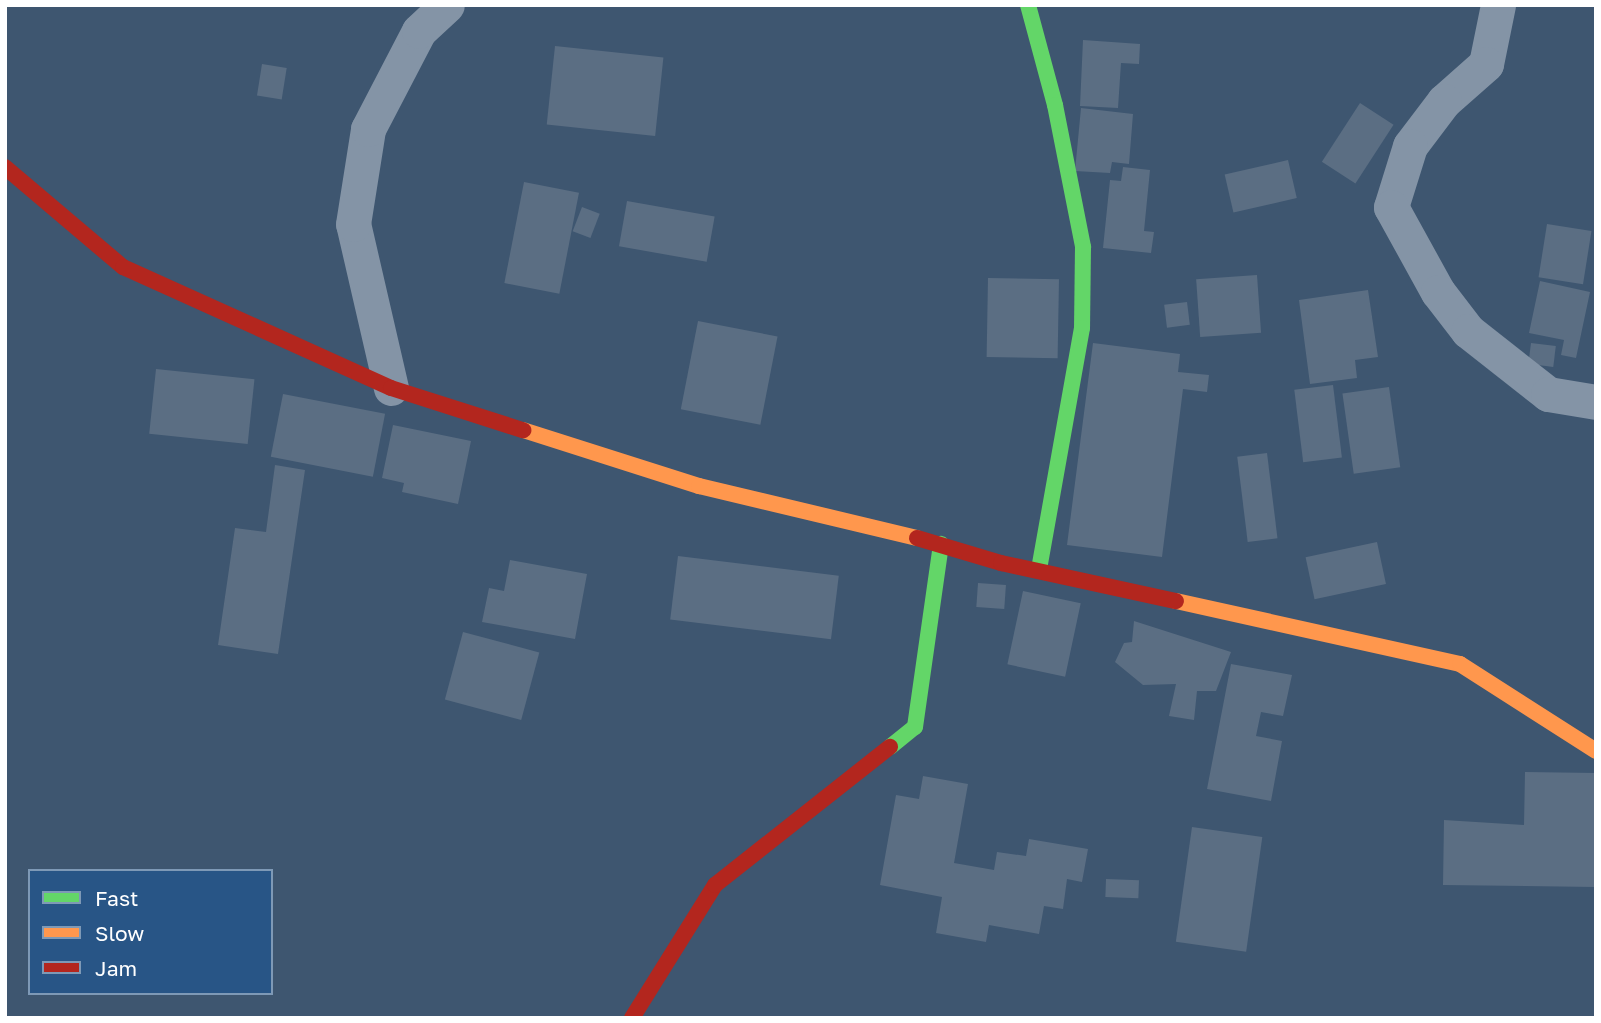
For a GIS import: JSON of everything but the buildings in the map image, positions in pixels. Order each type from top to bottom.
[{"type":"street","points":[[391,387],[353,224],[368,129],[419,31],[447,5]]},
{"type":"street","points":[[1028,5],[1055,105],[1083,247],[1082,328],[1039,569]]},
{"type":"street","points":[[1498,5],[1486,64],[1444,101],[1410,146],[1391,207],[1438,292],[1468,331],[1548,394],[1596,402]]},
{"type":"street","points":[[5,167],[123,267],[391,387],[699,486],[941,544],[1002,563],[1039,569],[1460,664],[1596,751]]},
{"type":"street","points":[[632,1018],[715,885],[915,727],[941,544]]},
{"type":"traffic: fast","points":[[1028,5],[1055,105],[1083,247],[1082,328],[1039,569]]},
{"type":"traffic: fast","points":[[890,747],[915,727],[941,544]]},
{"type":"traffic: slow","points":[[523,430],[699,486],[917,538]]},
{"type":"traffic: slow","points":[[1176,601],[1460,664],[1596,751]]},
{"type":"traffic: jam","points":[[5,167],[123,267],[391,388],[523,430]]},
{"type":"traffic: jam","points":[[917,538],[1001,563],[1176,601]]},
{"type":"traffic: jam","points":[[632,1018],[715,885],[890,747]]}]
